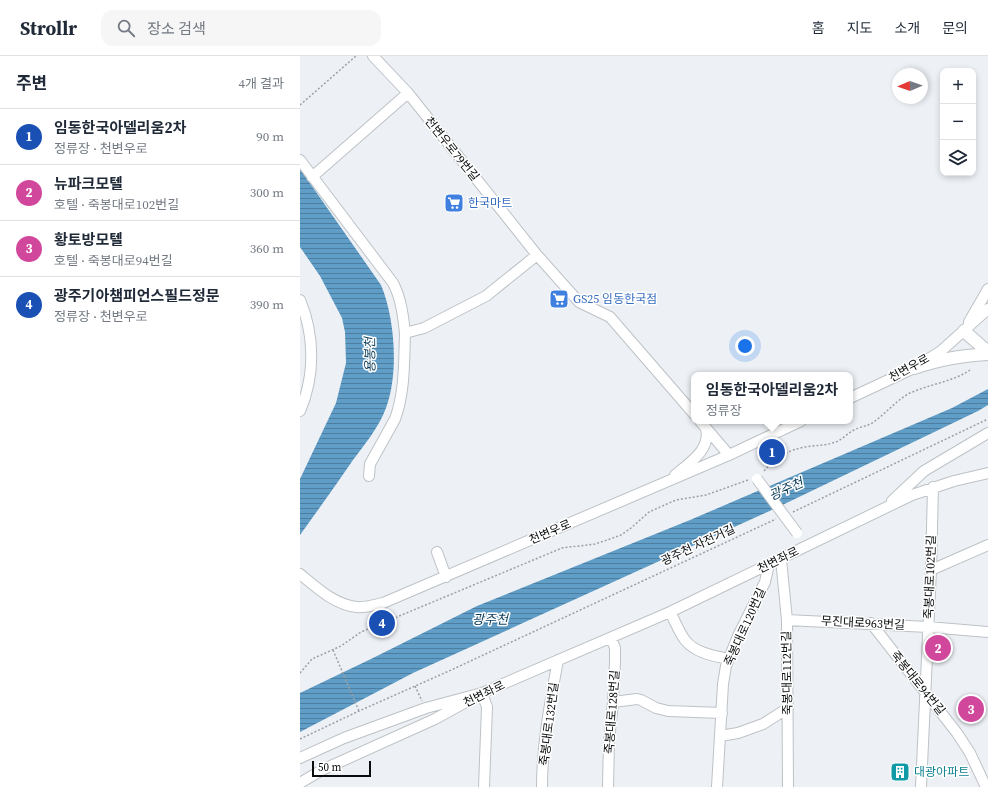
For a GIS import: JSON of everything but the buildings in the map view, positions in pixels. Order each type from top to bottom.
[{"type":"main road","points":[[964,331],[988,353]]},
{"type":"main road","points":[[914,368],[936,360],[988,353]]},
{"type":"street","name":"천변우로79번길","points":[[373,56],[408,93],[537,255],[579,302],[610,317],[691,411]]},
{"type":"street","points":[[312,177],[408,93]]},
{"type":"street","points":[[300,160],[393,282],[398,291],[406,333],[398,411],[370,464],[369,476]]},
{"type":"street","points":[[406,333],[424,328],[481,299],[500,286],[537,255]]},
{"type":"street","name":"천변우로","points":[[964,331],[988,289]]},
{"type":"street","points":[[300,300],[308,323],[312,354],[310,381],[300,412]]},
{"type":"street","name":"천변우로","points":[[853,397],[914,368],[964,331],[988,309]]},
{"type":"street","name":"천변우로","points":[[300,574],[318,589],[346,605],[358,607],[383,603],[729,455],[795,424]]},
{"type":"street","points":[[703,425],[729,455]]},
{"type":"street","points":[[669,481],[703,449],[707,440],[703,425]]},
{"type":"street","name":"천변좌로","points":[[885,508],[924,471],[988,434]]},
{"type":"street","name":"천변좌로","points":[[300,783],[322,770],[435,719],[482,693],[670,612],[912,495],[933,487],[988,473]]},
{"type":"street","points":[[758,476],[806,547]]},
{"type":"street","name":"죽봉대로102번길","points":[[921,787],[931,570],[933,487]]},
{"type":"street","points":[[931,570],[988,545]]},
{"type":"street","points":[[437,552],[446,577]]},
{"type":"street","name":"죽봉대로112번길","points":[[781,559],[787,620],[788,787]]},
{"type":"street","name":"죽봉대로120번길","points":[[717,787],[723,684],[728,659],[765,582],[769,564]]},
{"type":"street","points":[[670,612],[685,640],[691,647],[728,659]]},
{"type":"street","name":"무진대로963번길","points":[[787,620],[928,627],[988,632]]},
{"type":"street","name":"죽봉대로94번길","points":[[871,624],[957,733],[970,753],[986,787]]},
{"type":"street","name":"죽봉대로128번길","points":[[608,787],[609,741],[613,702],[615,648],[611,638]]},
{"type":"street","name":"죽봉대로132번길","points":[[542,787],[542,764],[548,711],[558,660]]},
{"type":"street","points":[[300,758],[344,738],[426,708],[482,693],[487,707],[484,787]]},
{"type":"street","points":[[613,702],[637,699],[642,700],[656,708],[668,711],[722,713]]},
{"type":"street","points":[[720,736],[738,733],[763,724],[788,708]]},
{"type":"path","points":[[300,105],[356,56]]},
{"type":"path","points":[[300,673],[312,659],[341,646],[361,632],[562,548],[595,544],[621,535],[649,512],[676,500],[706,495],[758,476],[772,461],[787,453],[806,447],[819,446],[837,441],[855,430],[870,425],[910,393],[948,380],[970,370]]},
{"type":"path","points":[[791,512],[988,419]]},
{"type":"path","name":"광주천 자전거길","points":[[300,739],[780,517]]},
{"type":"path","points":[[333,650],[358,711]]},
{"type":"path","points":[[415,686],[426,708]]},
{"type":"water","name":"용봉천","points":[[300,169],[381,285],[390,313],[394,346],[394,363],[390,394],[380,422],[300,535],[300,479],[336,403],[346,363],[345,332],[342,318],[320,276],[300,247]]},
{"type":"water","name":"광주천","points":[[988,389],[988,405],[978,411],[774,509],[413,673],[300,732],[300,693],[477,606],[690,520],[952,408]]},
{"type":"place","name":"한국마트","points":[[454,203]]},
{"type":"place","name":"GS25 임동한국점","points":[[559,299]]},
{"type":"place","name":"임동한국아델리움2차","points":[[772,452]]},
{"type":"place","name":"광주기아챔피언스필드정문","points":[[382,623]]},
{"type":"place","name":"뉴파크모텔","points":[[938,648]]},
{"type":"place","name":"황토방모텔","points":[[971,709]]},
{"type":"place","name":"대광아파트","points":[[900,772]]}]
